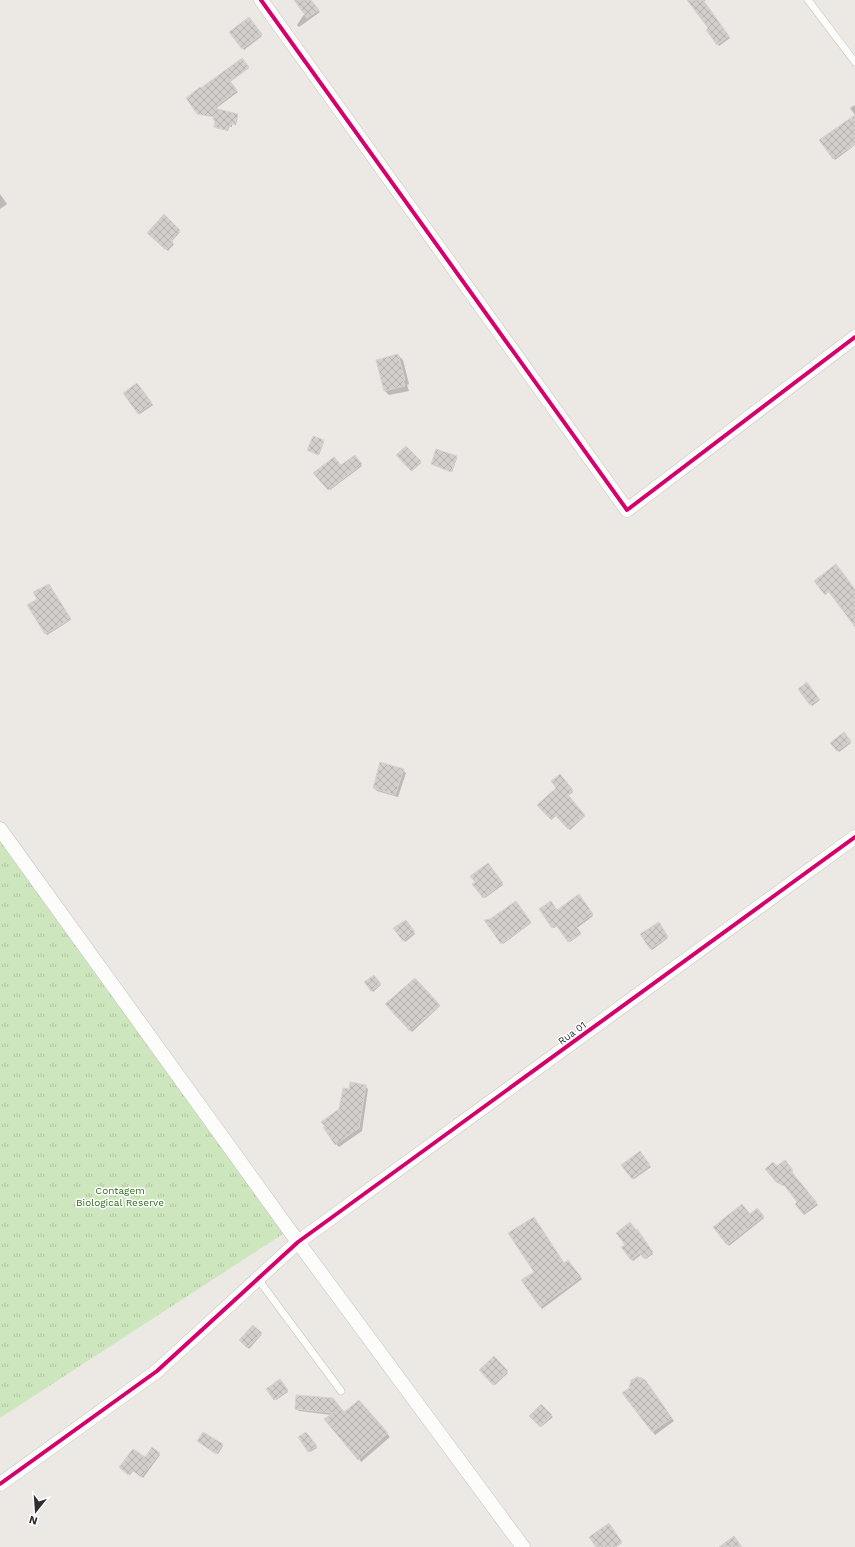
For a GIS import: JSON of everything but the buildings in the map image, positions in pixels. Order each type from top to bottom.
[{"type":"street","points":[[261,0],[627,510],[855,337]]},
{"type":"street","points":[[0,829],[298,1242],[523,1547]]},
{"type":"street","name":"Rua 01","points":[[0,1484],[33,1462],[157,1371],[298,1242],[855,837]]},
{"type":"lane","points":[[808,0],[855,62]]},
{"type":"lane","points":[[258,1279],[341,1392]]},
{"type":"green space","name":"Contagem Biological Reserve","points":[[0,826],[292,1228],[0,1418]]},
{"type":"cycle path","points":[[261,0],[627,510],[855,337]]},
{"type":"cycle path","points":[[0,1484],[157,1371],[298,1242],[855,837]]}]
